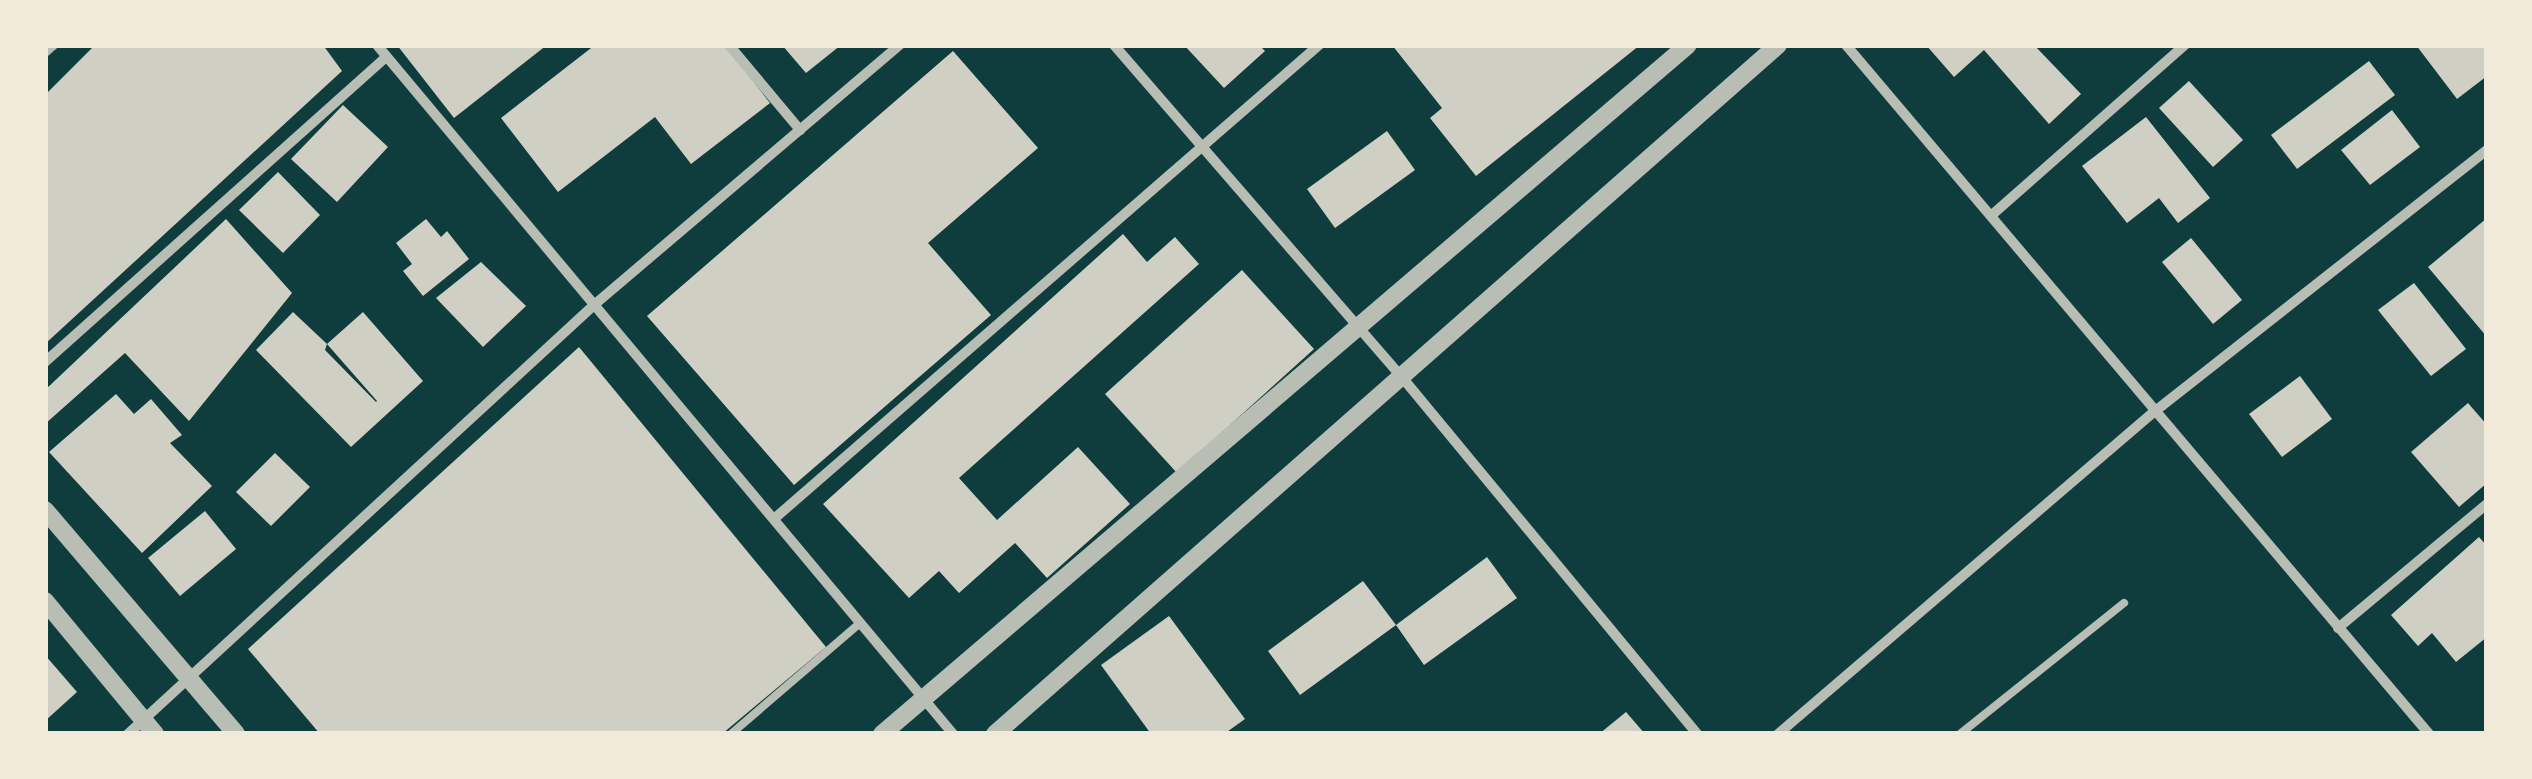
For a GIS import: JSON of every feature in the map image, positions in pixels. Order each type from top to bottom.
[{"type":"street","points":[[45,52],[53,45]]},
{"type":"street","points":[[376,45],[952,734]]},
{"type":"street","points":[[730,45],[800,130]]},
{"type":"street","points":[[128,734],[150,727],[189,678],[594,304],[900,45]]},
{"type":"street","points":[[1114,45],[1401,376],[1697,734]]},
{"type":"street","points":[[775,518],[1320,45]]},
{"type":"street","points":[[882,734],[1688,45]]},
{"type":"street","points":[[995,734],[1778,45]]},
{"type":"street","points":[[1846,45],[1993,214],[2154,412],[2429,734]]},
{"type":"street","points":[[1993,214],[2185,45]]},
{"type":"street","points":[[45,362],[386,56]]},
{"type":"street","points":[[1778,734],[2154,412],[2487,150]]},
{"type":"street","points":[[2338,628],[2487,504]]},
{"type":"street","points":[[45,510],[236,734]]},
{"type":"street","points":[[45,601],[150,727]]},
{"type":"lane","points":[[1960,734],[2124,602]]},
{"type":"lane","points":[[732,734],[860,623]]},
{"type":"building","points":[[95,45],[323,45],[342,71],[45,344],[45,95]]},
{"type":"building","points":[[397,45],[547,45],[454,118]]},
{"type":"building","points":[[595,45],[725,45],[770,103],[691,164],[655,117],[558,192],[501,118]]},
{"type":"building","points":[[782,45],[841,45],[806,73]]},
{"type":"building","points":[[1184,45],[1259,45],[1265,51],[1224,88]]},
{"type":"building","points":[[1392,45],[1640,45],[1476,176],[1430,118],[1442,108]]},
{"type":"building","points":[[1926,45],[2034,45],[2081,94],[2049,124],[1984,50],[1954,77]]},
{"type":"building","points":[[2416,45],[2487,45],[2487,76],[2457,99]]},
{"type":"building","points":[[953,51],[1038,148],[928,243],[991,315],[794,485],[647,316]]},
{"type":"building","points":[[2369,61],[2395,95],[2297,169],[2271,135]]},
{"type":"building","points":[[2189,81],[2243,140],[2213,167],[2159,108]]},
{"type":"building","points":[[343,105],[388,147],[337,202],[291,159]]},
{"type":"building","points":[[2392,110],[2420,147],[2370,185],[2341,150]]},
{"type":"building","points":[[2146,117],[2210,198],[2178,223],[2159,198],[2127,223],[2082,166]]},
{"type":"building","points":[[1387,131],[1415,170],[1335,228],[1307,189]]},
{"type":"building","points":[[278,172],[320,215],[283,253],[239,210]]},
{"type":"building","points":[[2487,218],[2487,337],[2428,267]]},
{"type":"building","points":[[226,219],[292,293],[189,421],[125,353],[45,424],[45,390]]},
{"type":"building","points":[[426,219],[441,237],[447,231],[469,259],[423,296],[403,271],[412,264],[396,243]]},
{"type":"building","points":[[1123,234],[1147,262],[1175,237],[1199,264],[959,478],[997,520],[1078,447],[1130,504],[1047,578],[1015,543],[959,593],[939,571],[909,598],[823,504]]},
{"type":"building","points":[[2191,238],[2242,300],[2213,324],[2162,262]]},
{"type":"building","points":[[481,262],[526,306],[483,347],[436,298]]},
{"type":"building","points":[[1242,270],[1314,349],[1177,473],[1105,394]]},
{"type":"building","points":[[2414,283],[2466,349],[2431,376],[2378,310]]},
{"type":"building","points":[[293,312],[327,344],[363,312],[423,381],[351,447],[256,350]],"holes":[[[327,344],[377,401],[325,350]]]},
{"type":"building","points":[[579,347],[826,647],[722,734],[320,734],[248,649]]},
{"type":"building","points":[[2300,376],[2332,419],[2282,457],[2249,414]]},
{"type":"building","points":[[116,394],[134,414],[151,399],[182,435],[170,443],[212,486],[142,553],[49,452]]},
{"type":"building","points":[[2468,403],[2487,425],[2487,483],[2459,507],[2411,452]]},
{"type":"building","points":[[275,453],[310,487],[271,526],[236,492]]},
{"type":"building","points":[[205,511],[236,549],[180,596],[148,558]]},
{"type":"building","points":[[2479,537],[2487,546],[2487,637],[2456,662],[2432,633],[2418,646],[2391,615]]},
{"type":"building","points":[[1487,557],[1517,598],[1424,665],[1396,625]]},
{"type":"building","points":[[1363,581],[1396,625],[1300,695],[1268,651]]},
{"type":"building","points":[[1169,616],[1245,719],[1224,734],[1151,734],[1101,665]]},
{"type":"building","points":[[45,655],[77,692],[45,721]]},
{"type":"building","points":[[1626,712],[1645,734],[1599,734]]}]
